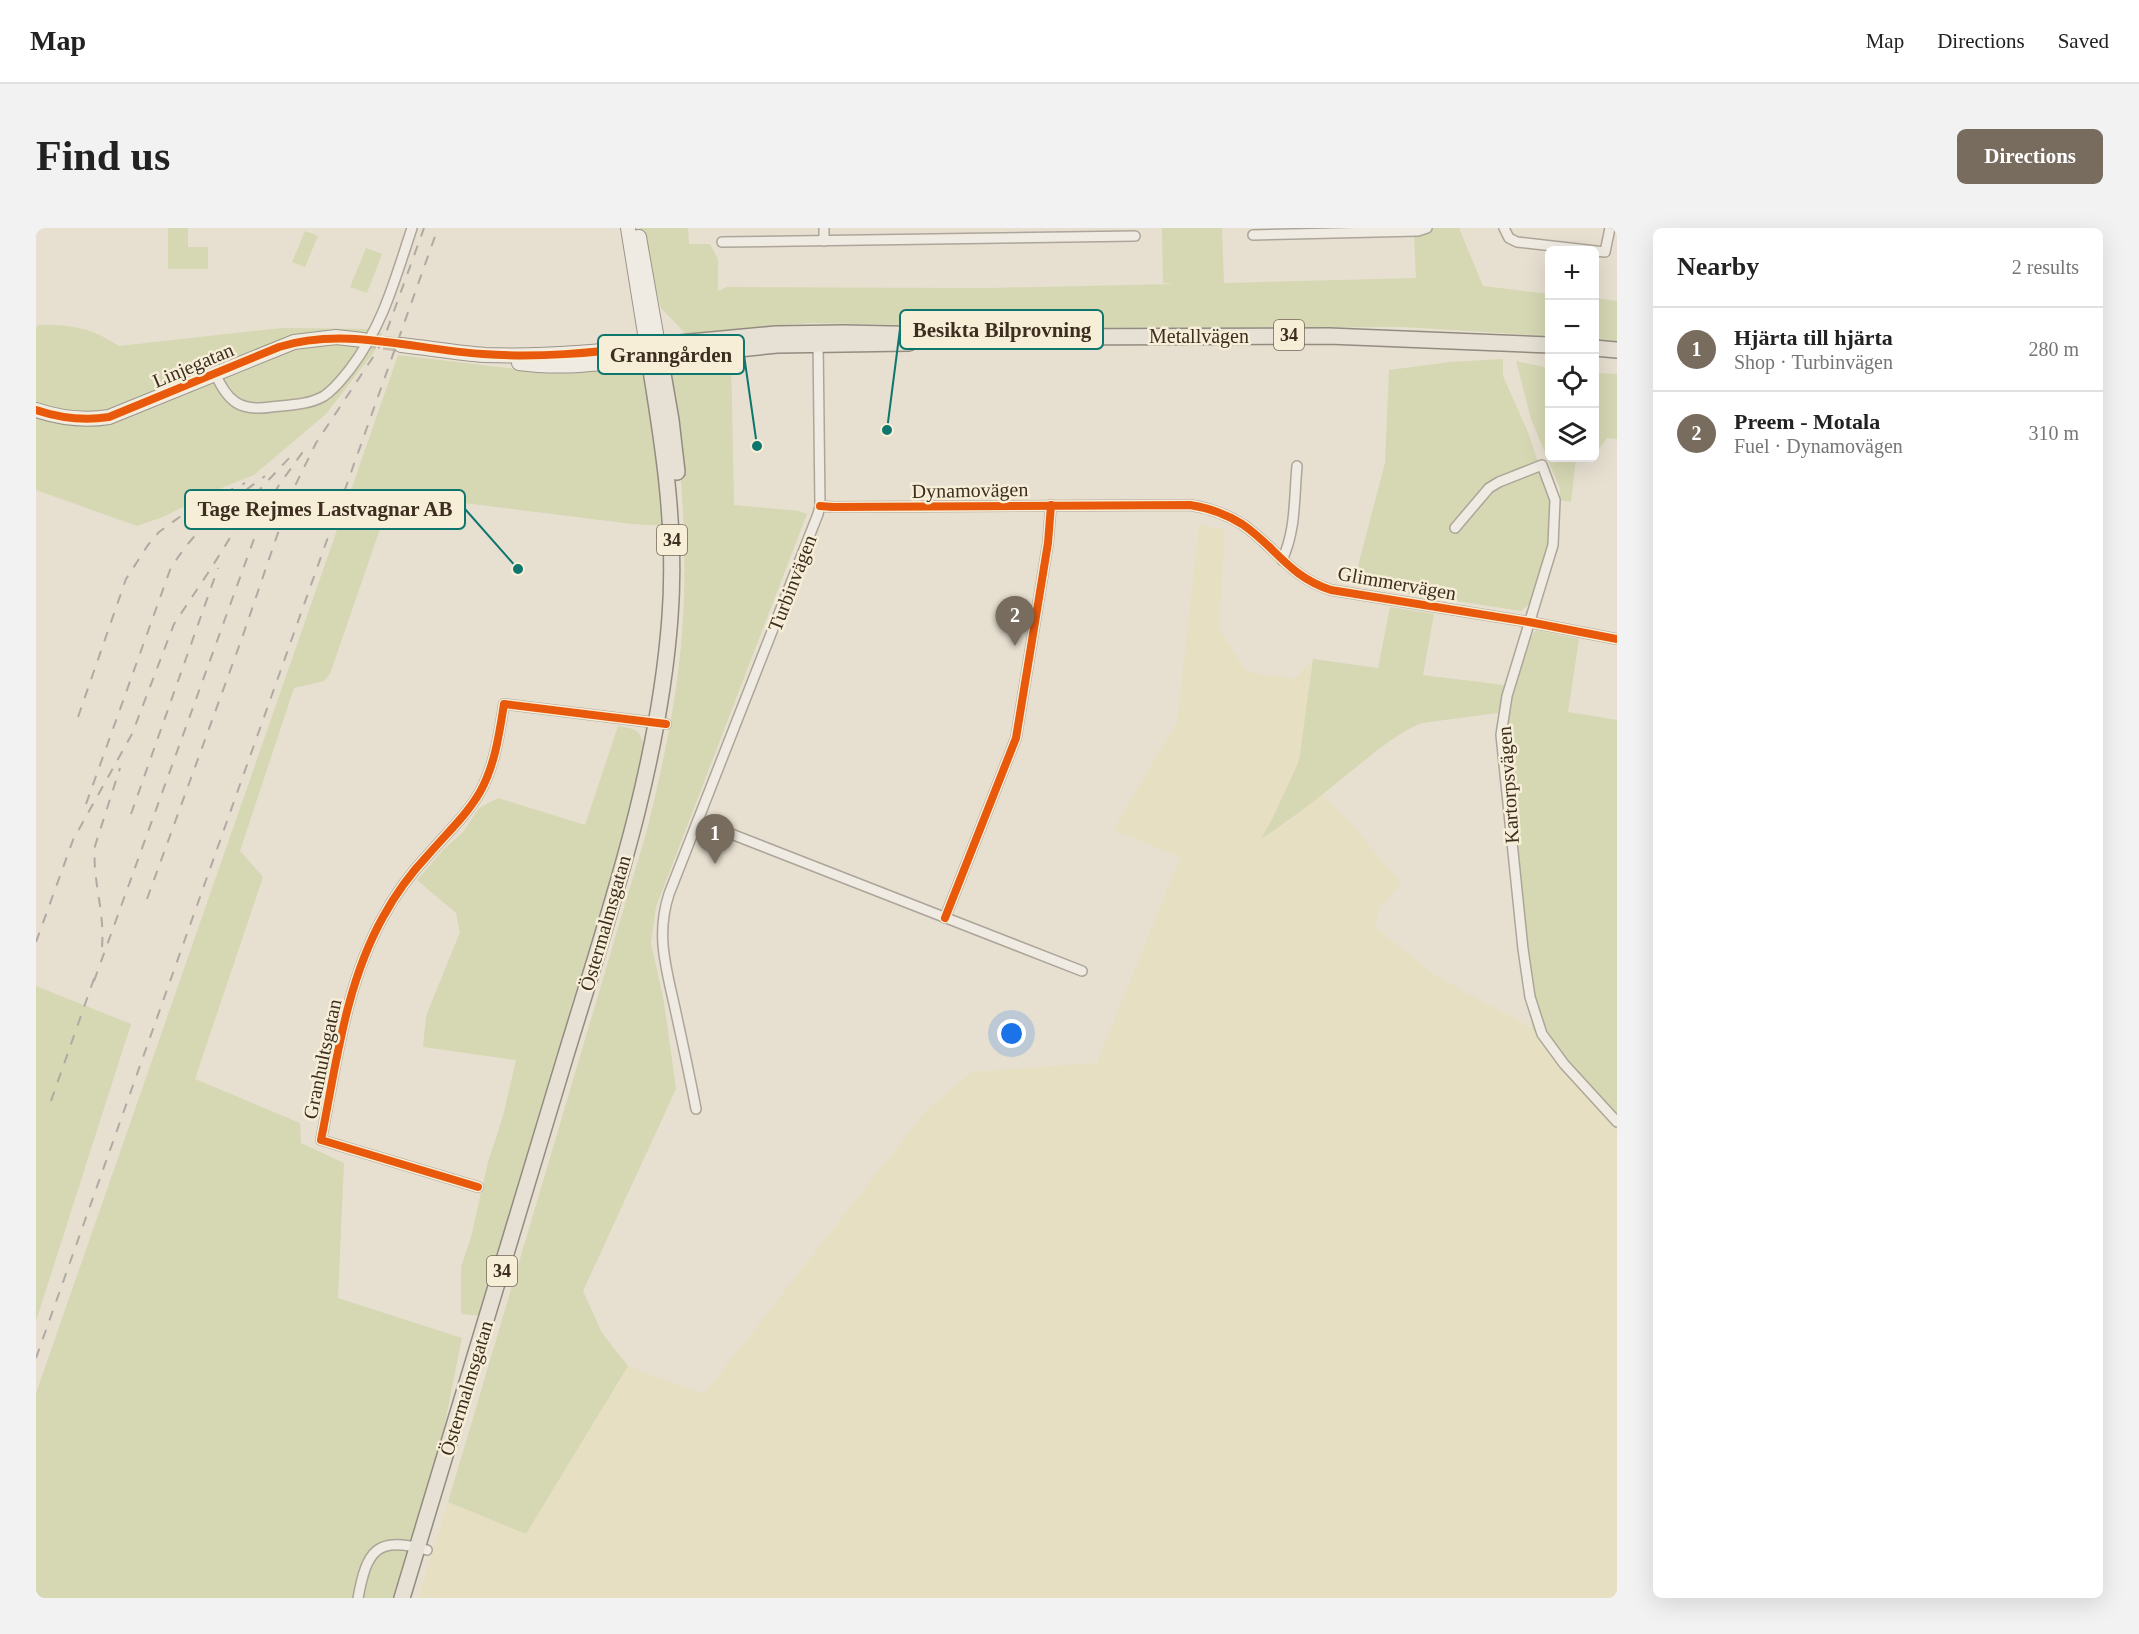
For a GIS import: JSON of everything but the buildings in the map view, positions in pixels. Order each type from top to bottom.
[{"type":"main road","name":"Metallvägen","points":[[653,351],[751,336],[818,338],[1329,336],[1545,345]]},
{"type":"main road","name":"Östermalmsgatan","points":[[412,1598],[422,1548],[465,1396],[623,864],[661,724],[670,617],[672,536],[653,351]]},
{"type":"main road","name":"Östermalmsgatan","points":[[402,1598],[422,1548]]},
{"type":"street","points":[[215,373],[227,396],[255,410],[310,402],[332,391],[372,338],[381,319],[412,228]]},
{"type":"street","name":"Östermalmsgatan","points":[[628,228],[653,351]]},
{"type":"street","name":"Östermalmsgatan","points":[[637,228],[653,351]]},
{"type":"street","points":[[825,228],[825,241]]},
{"type":"street","points":[[1253,235],[1418,231],[1427,228]]},
{"type":"street","points":[[1504,228],[1509,238],[1517,242],[1605,252],[1610,228]]},
{"type":"street","points":[[722,242],[825,241],[1028,233],[1135,236]]},
{"type":"street","name":"Linjegatan","points":[[36,410],[71,418],[109,417],[294,342],[336,337],[363,340]]},
{"type":"street","name":"Turbinvägen","points":[[696,1109],[664,960],[662,932],[669,894],[816,522],[820,506],[818,338]]},
{"type":"street","points":[[401,345],[482,354],[561,355],[653,351]]},
{"type":"street","name":"Kartorpsvägen","points":[[1455,528],[1489,488],[1542,465],[1555,500],[1555,531],[1550,558],[1507,696],[1501,735],[1523,949],[1530,997],[1537,1024],[1550,1047],[1617,1122]]},
{"type":"street","points":[[1282,560],[1288,548],[1292,528],[1297,466]]},
{"type":"street","name":"Glimmervägen","points":[[1051,505],[1176,504],[1203,507],[1229,517],[1242,525],[1304,577],[1331,590],[1529,622],[1617,639]]},
{"type":"street","name":"Dynamovägen","points":[[820,506],[1051,505],[1048,543],[1016,738],[945,918]]},
{"type":"street","name":"Granhultsgatan","points":[[478,1187],[321,1140],[342,1034],[367,952],[382,919],[402,887],[464,815],[479,793],[494,756],[504,705],[661,724]]},
{"type":"street","points":[[698,821],[1082,971]]},
{"type":"street","points":[[358,1598],[365,1569],[372,1555],[391,1544],[422,1548]]},
{"type":"shaded area","points":[[1199,525],[1225,529],[1219,629],[1247,672],[1295,679],[1313,659],[1299,761],[1262,838],[1289,821],[1369,757],[1322,795],[1353,826],[1401,883],[1381,906],[1374,926],[1436,976],[1532,1028],[1585,1094],[1617,1129],[1617,1598],[418,1598],[448,1502],[526,1534],[628,1366],[704,1394],[927,1109],[972,1072],[1097,1063],[1180,857],[1113,830],[1177,722]]},
{"type":"green space","points":[[168,228],[188,228],[188,247],[208,247],[208,269],[168,269]]},
{"type":"green space","points":[[640,228],[688,228],[689,244],[710,244],[718,259],[718,291],[727,287],[987,288],[1174,284],[1163,283],[1162,228],[1222,228],[1224,283],[1416,278],[1414,235],[1430,228],[1459,228],[1483,286],[1545,294],[1545,336],[1402,327],[1060,328],[811,323],[756,327],[688,336],[661,308]]},
{"type":"green space","points":[[305,231],[318,236],[305,267],[292,262]]},
{"type":"green space","points":[[366,248],[382,254],[367,293],[350,287]]},
{"type":"green space","points":[[1599,299],[1617,301],[1617,341],[1599,339]]},
{"type":"green space","points":[[39,325],[81,328],[119,346],[282,328],[370,329],[382,333],[374,352],[326,414],[254,475],[219,489],[163,517],[137,526],[36,490],[36,327]]},
{"type":"green space","points":[[731,353],[734,505],[799,511],[807,514],[656,907],[651,943],[664,1002],[676,1089],[583,1291],[602,1333],[628,1366],[526,1534],[448,1502],[647,830],[669,732],[680,658],[684,600],[684,533],[680,467],[670,369],[677,362]]},
{"type":"green space","points":[[398,355],[542,372],[572,372],[634,364],[639,366],[647,378],[666,526],[632,524],[392,494],[330,674],[324,681],[294,688],[240,851],[263,877],[195,1079],[300,1123],[301,1143],[344,1163],[338,1298],[462,1338],[431,1493],[398,1598],[36,1598],[36,1393]]},
{"type":"green space","points":[[1503,359],[1503,376],[1528,432],[1552,505],[1547,553],[1530,603],[1521,611],[1353,585],[1385,463],[1389,370],[1450,362]]},
{"type":"green space","points":[[1516,361],[1545,367],[1545,453],[1531,419]]},
{"type":"green space","points":[[1599,373],[1617,374],[1617,439],[1607,438],[1599,449]]},
{"type":"green space","points":[[1549,462],[1576,462],[1571,502],[1560,500],[1560,489]]},
{"type":"green space","points":[[1390,607],[1434,614],[1423,675],[1504,685],[1498,713],[1422,723],[1412,727],[1384,745],[1306,807],[1261,839],[1299,761],[1313,659],[1378,668]]},
{"type":"green space","points":[[1536,630],[1579,639],[1568,712],[1617,720],[1617,1129],[1585,1094],[1532,1028],[1501,717],[1519,652]]},
{"type":"green space","points":[[618,726],[636,730],[644,746],[631,816],[481,1316],[461,1314],[461,1267],[471,1237],[488,1162],[503,1116],[516,1060],[423,1047],[426,1016],[460,932],[456,913],[417,880],[444,849],[463,832],[479,808],[498,798],[585,825]]},
{"type":"green space","points":[[36,986],[131,1024],[36,1321]]},
{"type":"tunnel","points":[[363,340],[401,345]]},
{"type":"railway","points":[[147,899],[242,638],[292,492],[316,443],[377,351],[386,333],[424,228]]},
{"type":"railway","points":[[36,1358],[438,228]]},
{"type":"railway","points":[[94,981],[263,514],[279,485],[307,446]]},
{"type":"railway","points":[[36,942],[73,840],[132,734],[174,624],[261,488],[292,455]]},
{"type":"railway","points":[[86,804],[170,570],[200,530],[265,476]]},
{"type":"railway","points":[[78,717],[126,579],[148,545],[159,532],[192,508],[245,483]]},
{"type":"railway","points":[[131,814],[218,568]]},
{"type":"railway","points":[[102,947],[95,846],[120,768]]},
{"type":"railway","points":[[51,1101],[96,973]]},
{"type":"cycle path","points":[[36,410],[72,418],[109,417],[279,347],[304,341],[355,339],[458,352],[524,355],[585,353],[647,346]]},
{"type":"cycle path","points":[[945,918],[1016,738],[1048,543],[1051,505]]},
{"type":"cycle path","points":[[820,506],[1190,505],[1217,512],[1242,524],[1293,569],[1316,584],[1331,590],[1529,622],[1617,639]]},
{"type":"cycle path","points":[[478,1187],[321,1140],[343,1026],[359,970],[370,943],[403,885],[462,817],[480,792],[493,760],[504,704],[666,724]]},
{"type":"place","name":"Besikta Bilprovning","points":[[887,430]]},
{"type":"place","name":"Granngården","points":[[757,446]]},
{"type":"place","name":"Tage Rejmes Lastvagnar AB","points":[[518,569]]},
{"type":"place","name":"Preem - Motala","points":[[1015,646]]},
{"type":"place","name":"Hjärta till hjärta","points":[[715,864]]}]
